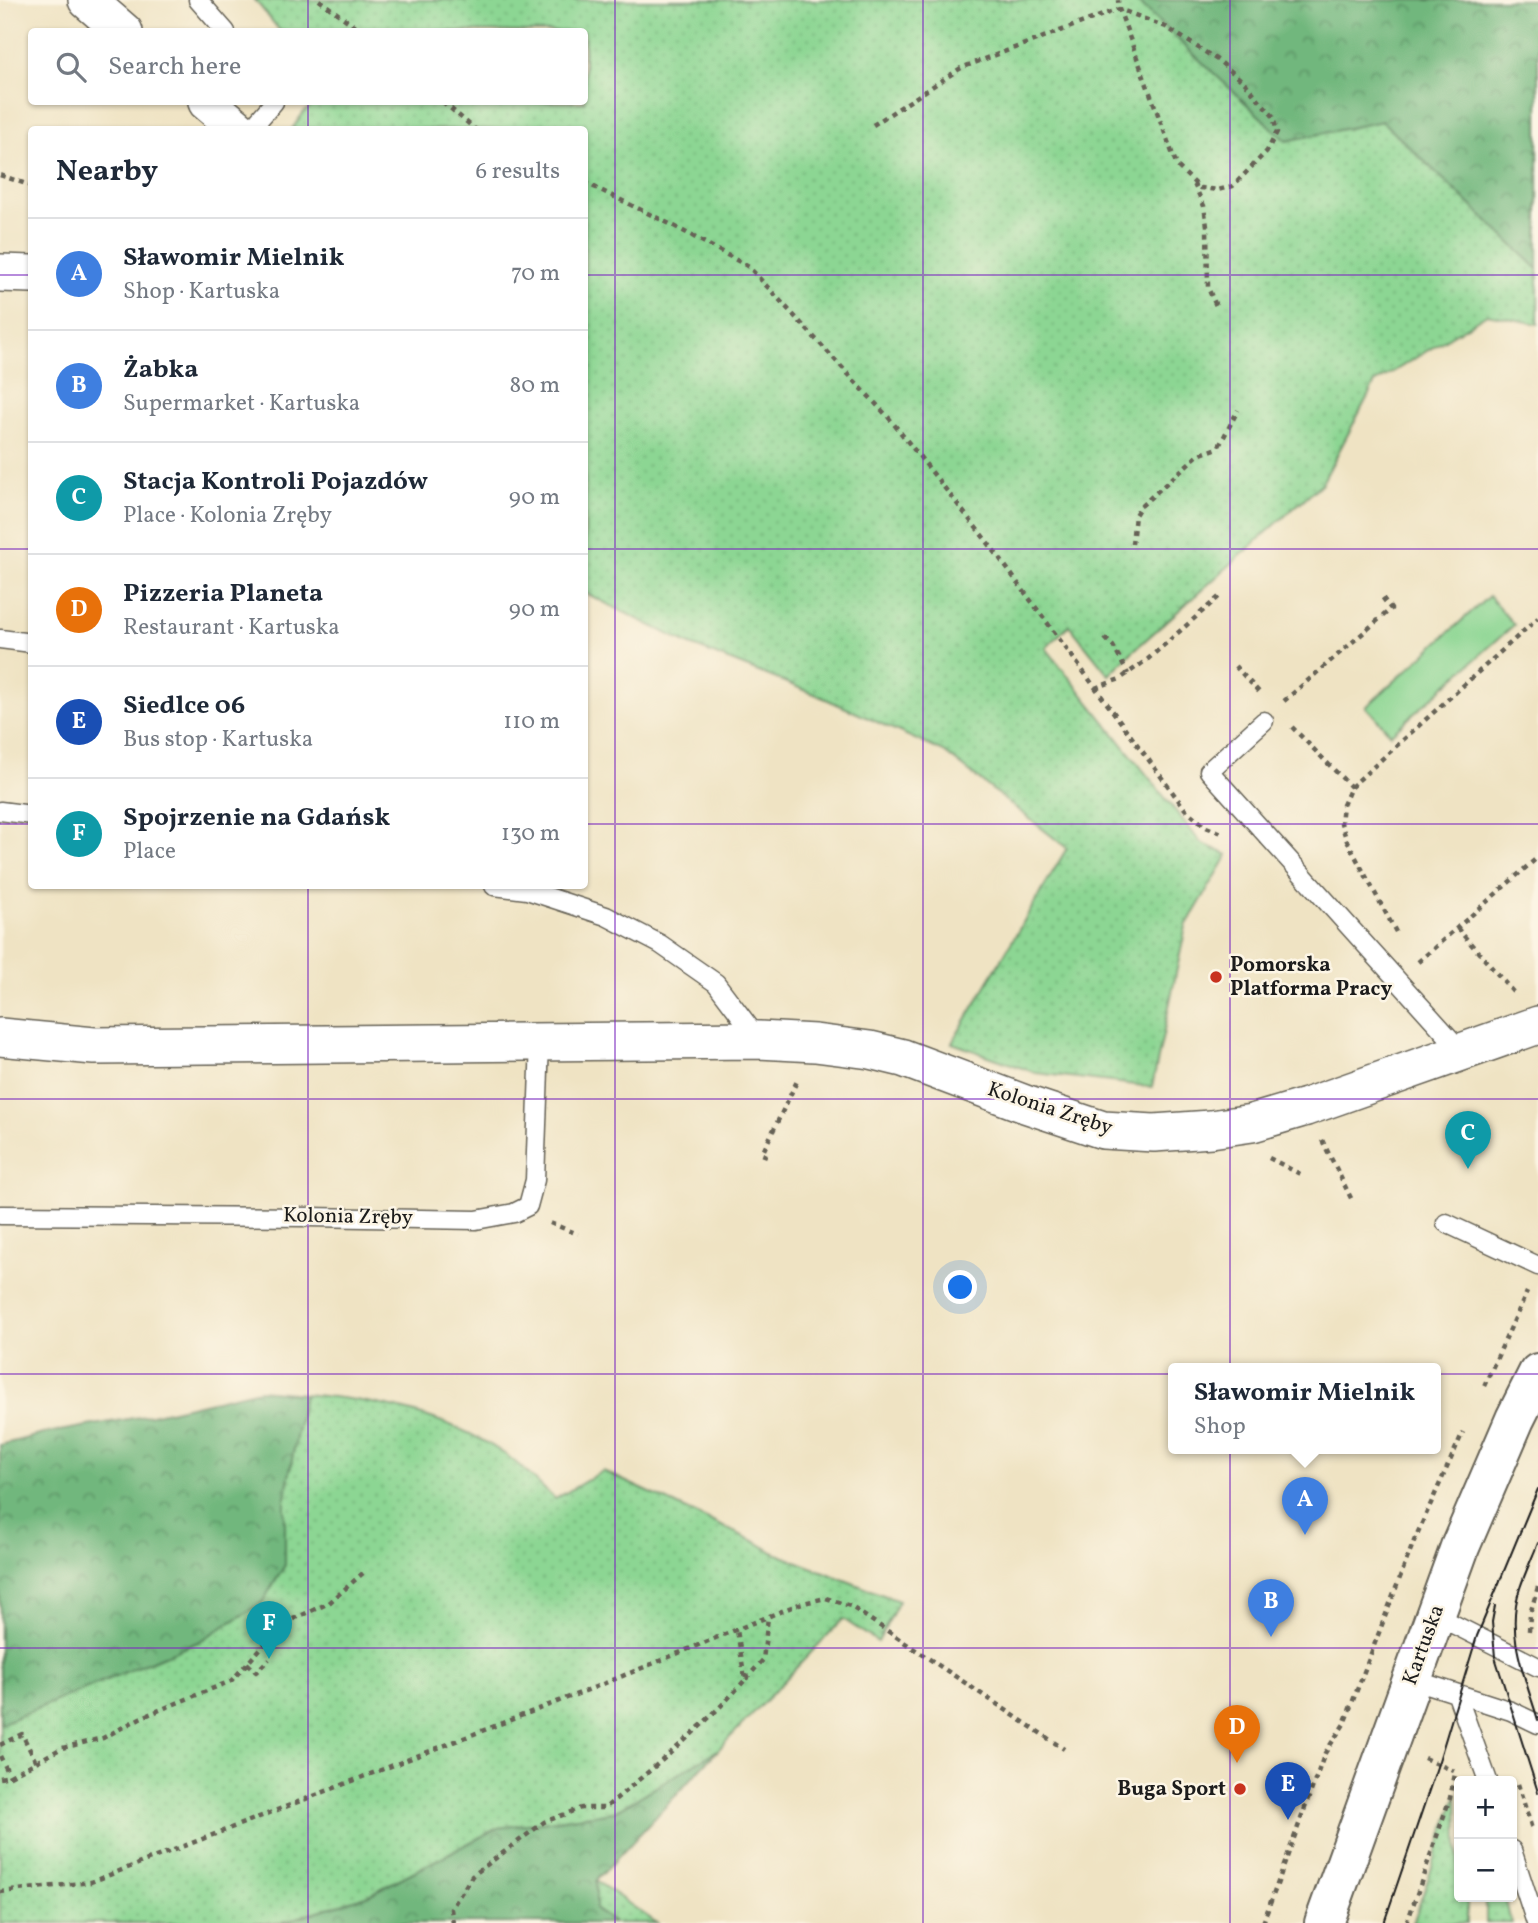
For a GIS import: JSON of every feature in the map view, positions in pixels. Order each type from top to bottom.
[{"type":"main road","name":"Kartuska","points":[[1324,1923],[1460,1547],[1515,1419],[1538,1373]]},
{"type":"street","points":[[87,0],[119,28]]},
{"type":"street","points":[[211,105],[235,126]]},
{"type":"street","points":[[0,273],[28,274]]},
{"type":"street","name":"Kolonia Zręby","points":[[0,1037],[94,1046],[759,1040],[815,1043],[870,1050],[903,1058],[1025,1104],[1111,1131],[1154,1133],[1252,1123],[1306,1107],[1463,1053],[1528,1012]]},
{"type":"lane","points":[[198,0],[222,28]]},
{"type":"lane","points":[[253,126],[271,105]]},
{"type":"lane","points":[[0,639],[28,642]]},
{"type":"lane","points":[[1264,721],[1209,771],[1463,1053]]},
{"type":"lane","points":[[0,811],[28,814]]},
{"type":"lane","points":[[519,889],[606,916],[660,944],[716,983],[759,1040]]},
{"type":"lane","name":"Kolonia Zręby","points":[[0,1215],[476,1220],[514,1213],[528,1206],[535,1180],[540,1042]]},
{"type":"lane","points":[[1446,1223],[1538,1266]]},
{"type":"lane","points":[[1435,1615],[1537,1663]]},
{"type":"lane","points":[[1412,1679],[1511,1711],[1538,1724]]},
{"type":"lane","points":[[1457,1695],[1486,1776]]},
{"type":"lane","points":[[1517,1865],[1536,1923]]},
{"type":"path","points":[[319,0],[358,28]]},
{"type":"path","points":[[873,125],[961,68],[1119,9],[1166,27],[1219,61],[1245,84],[1273,116],[1277,132],[1267,152],[1233,186],[1218,190],[1200,188],[1177,166],[1119,9],[1118,0]]},
{"type":"path","points":[[446,105],[468,126]]},
{"type":"path","points":[[0,175],[28,185]]},
{"type":"path","points":[[1194,182],[1204,206],[1208,288],[1217,308]]},
{"type":"path","points":[[588,184],[749,267],[889,418],[989,544],[1185,809],[1206,827],[1243,842],[1270,839]]},
{"type":"path","points":[[1132,544],[1135,515],[1140,507],[1198,455],[1218,448],[1238,410]]},
{"type":"path","points":[[1095,688],[1128,674],[1220,596]]},
{"type":"path","points":[[1264,721],[1391,609],[1382,597]]},
{"type":"path","points":[[1402,943],[1347,841],[1341,823],[1343,805],[1350,787],[1538,618]]},
{"type":"path","points":[[1105,638],[1113,646],[1128,674]]},
{"type":"path","points":[[1306,743],[1350,787]]},
{"type":"path","points":[[1415,964],[1538,857]]},
{"type":"path","points":[[1457,928],[1528,1012]]},
{"type":"path","points":[[767,1156],[762,1154],[815,1043]]},
{"type":"path","points":[[1306,1107],[1353,1202]]},
{"type":"path","points":[[0,1778],[10,1776],[62,1748],[103,1738],[140,1718],[231,1681],[284,1623],[329,1603],[363,1573]]},
{"type":"path","points":[[1529,1638],[1530,1614],[1538,1587]]},
{"type":"path","points":[[0,1892],[91,1882],[606,1683],[799,1604],[825,1598],[850,1606],[1064,1749]]},
{"type":"path","points":[[453,1923],[452,1909],[472,1876],[544,1822],[581,1808],[605,1808],[687,1740],[763,1660],[768,1617]]},
{"type":"path","points":[[737,1630],[745,1680]]},
{"type":"path","points":[[247,1663],[256,1672],[269,1659]]},
{"type":"path","points":[[1263,1923],[1325,1753],[1344,1724]]},
{"type":"path","points":[[0,1745],[22,1734],[36,1762]]},
{"type":"path","points":[[0,1756],[10,1776]]},
{"type":"path","points":[[1407,1923],[1450,1798],[1455,1772]]},
{"type":"path","points":[[1519,1789],[1534,1835]]},
{"type":"green space","points":[[255,0],[1136,0],[1286,141],[1382,121],[1538,269],[1538,324],[1487,314],[1375,383],[1322,483],[1109,675],[1069,625],[1046,648],[1201,843],[1228,855],[1186,926],[1152,1087],[1036,1073],[952,1043],[1067,848],[944,752],[817,695],[688,644],[588,594],[588,126],[294,126],[313,105],[588,105],[588,28],[278,28]]},
{"type":"green space","points":[[1136,0],[1538,0],[1538,269],[1382,121],[1286,141]]},
{"type":"green space","points":[[1489,596],[1514,625],[1391,734],[1366,707]]},
{"type":"green space","points":[[259,1390],[304,1394],[285,1498],[285,1565],[262,1603],[200,1641],[0,1724],[0,1445]]},
{"type":"green space","points":[[304,1394],[382,1405],[432,1418],[457,1428],[510,1458],[555,1499],[603,1471],[775,1553],[899,1601],[878,1642],[843,1619],[718,1750],[614,1812],[498,1828],[367,1896],[280,1923],[0,1923],[0,1724],[200,1641],[285,1565],[285,1498]]},
{"type":"green space","points":[[718,1750],[596,1881],[596,1910],[615,1923],[280,1923],[367,1896],[498,1828],[614,1812]]},
{"type":"green space","points":[[1454,1803],[1454,1902],[1467,1902],[1467,1923],[1413,1923]]},
{"type":"green space","points":[[596,1881],[657,1923],[615,1923],[596,1910]]},
{"type":"green space","points":[[1486,1902],[1506,1902],[1511,1923],[1486,1923]]},
{"type":"tram line","points":[[1384,1923],[1438,1764],[1477,1636],[1538,1489]]},
{"type":"tram line","points":[[1538,1543],[1520,1588],[1515,1622],[1518,1655],[1538,1720]]},
{"type":"tram line","points":[[1495,1606],[1492,1622],[1495,1657],[1538,1792]]},
{"type":"place","name":"Pomorska Platforma Pracy","points":[[1216,977]]},
{"type":"place","name":"Stacja Kontroli Pojazdów","points":[[1468,1169]]},
{"type":"place","name":"Sławomir Mielnik","points":[[1305,1535]]},
{"type":"place","name":"Żabka","points":[[1271,1637]]},
{"type":"place","name":"Spojrzenie na Gdańsk","points":[[269,1659]]},
{"type":"place","name":"Pizzeria Planeta","points":[[1237,1763]]},
{"type":"place","name":"Buga Sport","points":[[1240,1789]]},
{"type":"place","name":"Siedlce 06","points":[[1288,1820]]}]
